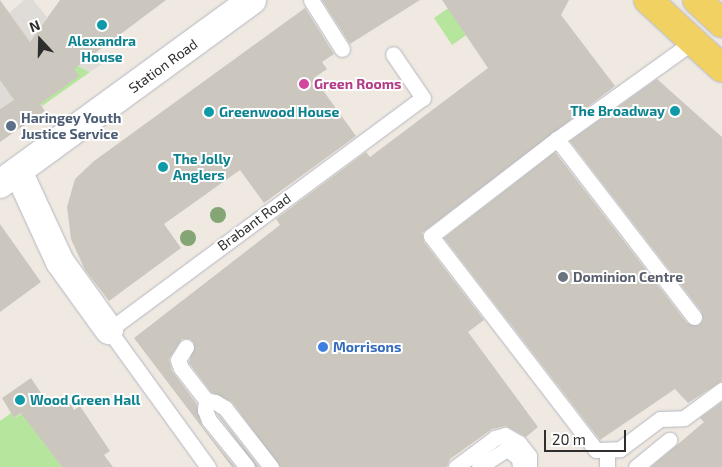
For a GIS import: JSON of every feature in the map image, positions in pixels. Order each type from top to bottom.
[{"type":"main road","points":[[648,0],[722,68]]},
{"type":"main road","points":[[697,0],[722,23]]},
{"type":"street","name":"Station Road","points":[[9,177],[252,0]]},
{"type":"street","points":[[9,177],[60,262],[109,330]]},
{"type":"lane","points":[[311,0],[342,49]]},
{"type":"lane","points":[[694,41],[557,139],[431,236],[596,450],[620,449],[660,419],[684,418],[722,390]]},
{"type":"lane","name":"Brabant Road","points":[[109,330],[423,98],[393,54]]},
{"type":"lane","points":[[557,139],[694,317]]},
{"type":"lane","points":[[109,330],[208,467]]},
{"type":"lane","points":[[186,347],[178,360],[181,368],[206,400],[225,408],[272,467]]},
{"type":"lane","points":[[206,400],[205,410],[209,420],[247,467]]},
{"type":"lane","points":[[456,467],[495,438],[504,435],[519,443],[529,456],[528,467]]},
{"type":"lane","points":[[636,467],[669,440]]},
{"type":"lane","points":[[479,467],[507,449],[519,458],[520,467]]},
{"type":"lane","points":[[607,450],[607,467]]},
{"type":"green space","points":[[460,0],[485,22],[452,45],[434,18]]},
{"type":"green space","points":[[74,64],[90,72],[42,106],[30,89]]},
{"type":"green space","points":[[34,404],[31,425],[62,467],[0,467],[0,421],[11,413],[15,418]]},
{"type":"shaded area","points":[[24,0],[33,0],[47,17],[38,32],[80,47],[102,64],[90,72],[74,64],[12,97],[14,100],[0,109],[0,41],[19,27],[9,13]]},
{"type":"building","points":[[0,0],[30,42],[60,0],[166,0],[74,69],[79,76],[40,104],[45,111],[0,142],[0,109],[14,100],[0,80]]},
{"type":"building","points":[[322,0],[420,0],[350,44]]},
{"type":"building","points":[[442,0],[569,0],[561,15],[615,86],[422,233],[424,242],[484,320],[468,332],[538,427],[526,437],[506,426],[492,429],[450,459],[447,467],[280,467],[232,402],[211,392],[189,363],[194,343],[190,339],[182,339],[169,359],[172,371],[196,403],[202,426],[235,467],[232,467],[134,338],[280,225],[276,219],[366,152],[370,157],[488,68]]},
{"type":"building","points":[[305,8],[334,54],[322,62],[327,69],[314,78],[356,136],[264,203],[240,170],[164,224],[181,248],[109,301],[85,270],[71,239],[67,207],[75,179],[94,161]]},
{"type":"building","name":"Dominion Centre","points":[[657,79],[722,137],[722,381],[688,403],[675,389],[600,440],[444,238],[555,152],[687,323],[699,325],[703,320],[701,311],[570,141]]},
{"type":"building","points":[[0,224],[41,282],[0,312]]},
{"type":"building","points":[[31,378],[49,405],[57,399],[61,404],[68,400],[74,410],[80,406],[110,451],[104,455],[113,467],[62,467],[21,413],[14,418],[2,398]]},
{"type":"building","points":[[722,402],[722,467],[651,467],[704,422],[700,418]]},
{"type":"building","points":[[217,414],[219,415],[259,467],[256,467]]},
{"type":"place","name":"Alexandra House","points":[[102,25]]},
{"type":"place","name":"Green Rooms","points":[[304,84]]},
{"type":"place","name":"The Broadway","points":[[675,111]]},
{"type":"place","name":"Greenwood House","points":[[209,112]]},
{"type":"place","name":"Haringey Youth Justice Service","points":[[11,126]]},
{"type":"place","name":"The Jolly Anglers","points":[[163,167]]},
{"type":"place","name":"Dominion Centre","points":[[563,277]]},
{"type":"place","name":"Morrisons","points":[[323,347]]},
{"type":"place","name":"Wood Green Hall","points":[[20,400]]}]
